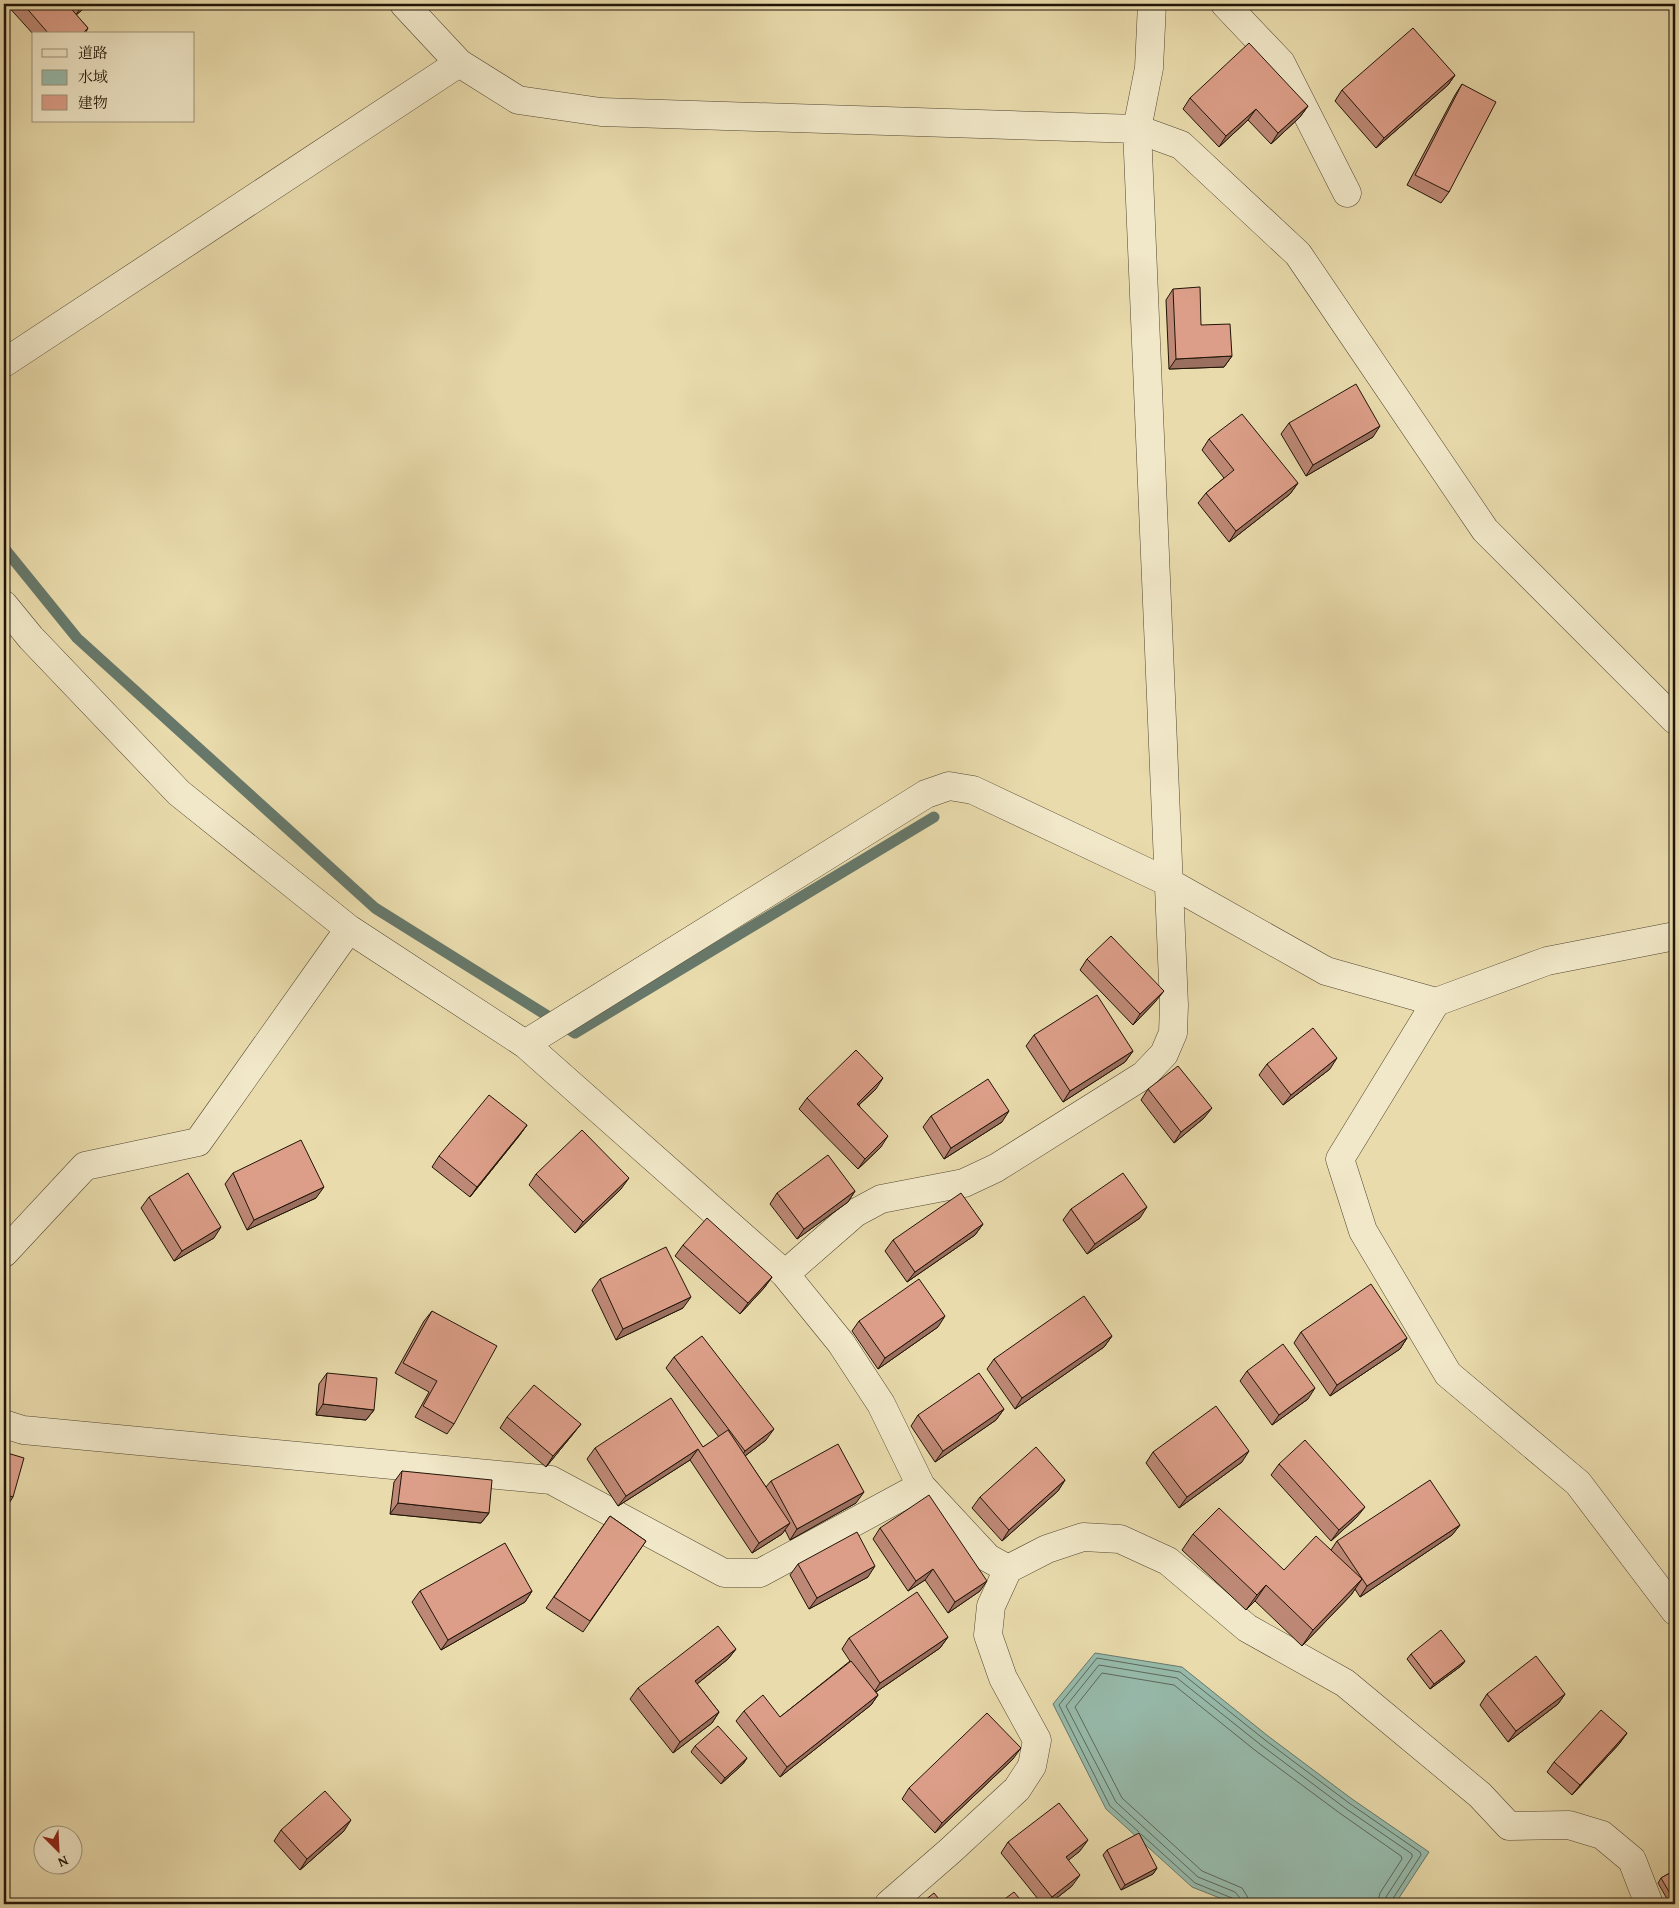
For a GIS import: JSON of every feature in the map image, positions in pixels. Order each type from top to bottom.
[{"type":"street","points":[[404,4],[459,62],[518,100],[601,112],[1137,129],[1181,146],[1298,254],[1485,530],[1675,720]]},
{"type":"street","points":[[785,1274],[855,1213],[881,1199],[964,1183],[996,1168],[1144,1074],[1164,1054],[1173,1032],[1174,1005],[1137,129],[1149,68],[1152,4]]},
{"type":"street","points":[[1225,4],[1281,63],[1347,193]]},
{"type":"street","points":[[4,363],[459,62]]},
{"type":"street","points":[[4,605],[31,638],[179,793],[348,929],[525,1044],[785,1274],[841,1343],[881,1404],[921,1486],[988,1558],[1008,1569]]},
{"type":"street","points":[[525,1044],[926,794],[949,786],[973,790],[1168,882],[1326,971],[1436,1002],[1547,961],[1675,936]]},
{"type":"street","points":[[4,1253],[85,1166],[198,1142],[348,929]]},
{"type":"street","points":[[1436,1002],[1340,1159],[1363,1231],[1448,1374],[1578,1483],[1675,1611]]},
{"type":"street","points":[[4,1424],[23,1430],[551,1480],[724,1573],[760,1573],[921,1486]]},
{"type":"street","points":[[889,1904],[1017,1789],[1032,1766],[1037,1740],[1003,1678],[988,1635],[991,1606],[1008,1569],[1047,1549],[1083,1537],[1120,1539],[1168,1561],[1247,1628],[1345,1683],[1480,1795],[1509,1826],[1569,1825],[1602,1835],[1632,1860],[1649,1904]]},
{"type":"water","points":[[1095,1653],[1182,1667],[1268,1736],[1352,1799],[1429,1852],[1395,1904],[1235,1904],[1192,1887],[1106,1809],[1053,1704]]},
{"type":"building","points":[[23,4],[67,4],[88,28],[84,32],[47,32]]},
{"type":"building","points":[[1413,28],[1455,75],[1384,138],[1342,90]]},
{"type":"building","points":[[1249,43],[1308,106],[1278,133],[1256,109],[1226,136],[1190,98]]},
{"type":"building","points":[[1462,84],[1496,102],[1449,192],[1415,175]]},
{"type":"building","points":[[1200,287],[1201,325],[1230,324],[1232,356],[1176,359],[1173,289]]},
{"type":"building","points":[[1356,384],[1380,426],[1313,465],[1289,423]]},
{"type":"building","points":[[1242,414],[1298,483],[1236,531],[1206,493],[1234,470],[1209,439]]},
{"type":"building","points":[[1111,936],[1164,991],[1140,1014],[1087,959]]},
{"type":"building","points":[[1097,995],[1133,1051],[1070,1091],[1034,1035]]},
{"type":"building","points":[[1313,1028],[1337,1058],[1291,1095],[1267,1064]]},
{"type":"building","points":[[856,1050],[883,1078],[857,1104],[888,1136],[865,1159],[807,1098]]},
{"type":"building","points":[[1178,1066],[1212,1108],[1181,1132],[1148,1089]]},
{"type":"building","points":[[988,1079],[1009,1111],[951,1148],[931,1116]]},
{"type":"building","points":[[489,1095],[527,1125],[477,1187],[439,1156]]},
{"type":"building","points":[[582,1130],[629,1178],[583,1222],[536,1174]]},
{"type":"building","points":[[301,1140],[324,1187],[254,1220],[233,1173]]},
{"type":"building","points":[[828,1155],[855,1191],[804,1229],[777,1193]]},
{"type":"building","points":[[188,1173],[221,1227],[182,1251],[149,1197]]},
{"type":"building","points":[[1123,1173],[1147,1207],[1095,1244],[1071,1209]]},
{"type":"building","points":[[961,1193],[983,1224],[915,1272],[893,1240]]},
{"type":"building","points":[[707,1218],[772,1277],[748,1303],[683,1245]]},
{"type":"building","points":[[666,1247],[691,1297],[623,1329],[600,1279]]},
{"type":"building","points":[[919,1279],[945,1316],[885,1358],[859,1321]]},
{"type":"building","points":[[1371,1284],[1407,1338],[1337,1385],[1301,1332]]},
{"type":"building","points":[[1084,1296],[1112,1336],[1022,1398],[994,1359]]},
{"type":"building","points":[[432,1311],[497,1346],[454,1424],[423,1406],[437,1381],[403,1363]]},
{"type":"building","points":[[702,1336],[774,1429],[745,1451],[674,1357]]},
{"type":"building","points":[[1283,1344],[1315,1388],[1279,1415],[1247,1371]]},
{"type":"building","points":[[327,1373],[377,1378],[374,1410],[323,1404]]},
{"type":"building","points":[[979,1373],[1004,1409],[943,1451],[918,1415]]},
{"type":"building","points":[[534,1385],[581,1424],[553,1456],[507,1417]]},
{"type":"building","points":[[671,1398],[703,1447],[728,1430],[790,1523],[759,1543],[698,1449],[626,1496],[595,1448]]},
{"type":"building","points":[[1216,1406],[1249,1451],[1187,1497],[1153,1452]]},
{"type":"building","points":[[1305,1440],[1365,1507],[1339,1530],[1279,1464]]},
{"type":"building","points":[[838,1444],[864,1492],[797,1529],[771,1481]]},
{"type":"building","points":[[1036,1447],[1065,1480],[1009,1530],[980,1497]]},
{"type":"building","points":[[4,1452],[24,1458],[13,1497],[4,1494]]},
{"type":"building","points":[[402,1471],[492,1480],[489,1513],[398,1503]]},
{"type":"building","points":[[1430,1480],[1460,1525],[1367,1586],[1337,1541]]},
{"type":"building","points":[[929,1495],[987,1581],[955,1602],[933,1569],[916,1581],[880,1528]]},
{"type":"building","points":[[1219,1508],[1284,1570],[1316,1536],[1362,1579],[1313,1630],[1266,1585],[1257,1595],[1193,1534]]},
{"type":"building","points":[[610,1516],[646,1541],[590,1621],[554,1597]]},
{"type":"building","points":[[857,1532],[875,1566],[817,1598],[798,1564]]},
{"type":"building","points":[[505,1543],[532,1591],[448,1640],[420,1591]]},
{"type":"building","points":[[917,1592],[948,1637],[880,1683],[849,1638]]},
{"type":"building","points":[[718,1626],[736,1649],[695,1681],[719,1712],[680,1742],[638,1688]]},
{"type":"building","points":[[1441,1630],[1465,1661],[1434,1684],[1411,1654]]},
{"type":"building","points":[[1536,1656],[1565,1694],[1516,1731],[1487,1694]]},
{"type":"building","points":[[851,1661],[878,1695],[787,1767],[744,1711],[763,1695],[780,1717]]},
{"type":"building","points":[[1601,1710],[1627,1733],[1580,1785],[1554,1762]]},
{"type":"building","points":[[987,1713],[1021,1748],[942,1823],[909,1788]]},
{"type":"building","points":[[718,1726],[747,1758],[725,1778],[695,1746]]},
{"type":"building","points":[[325,1791],[351,1820],[307,1859],[281,1830]]},
{"type":"building","points":[[1059,1803],[1088,1840],[1066,1857],[1080,1875],[1052,1897],[1008,1842]]},
{"type":"building","points":[[1139,1833],[1157,1868],[1125,1885],[1107,1850]]},
{"type":"building","points":[[1675,1870],[1675,1902],[1661,1878]]},
{"type":"building","points":[[1014,1892],[1024,1904],[998,1904]]},
{"type":"building","points":[[934,1893],[943,1904],[920,1904]]},
{"type":"waterway","points":[[4,548],[77,638],[375,908],[575,1033],[934,817]]}]
